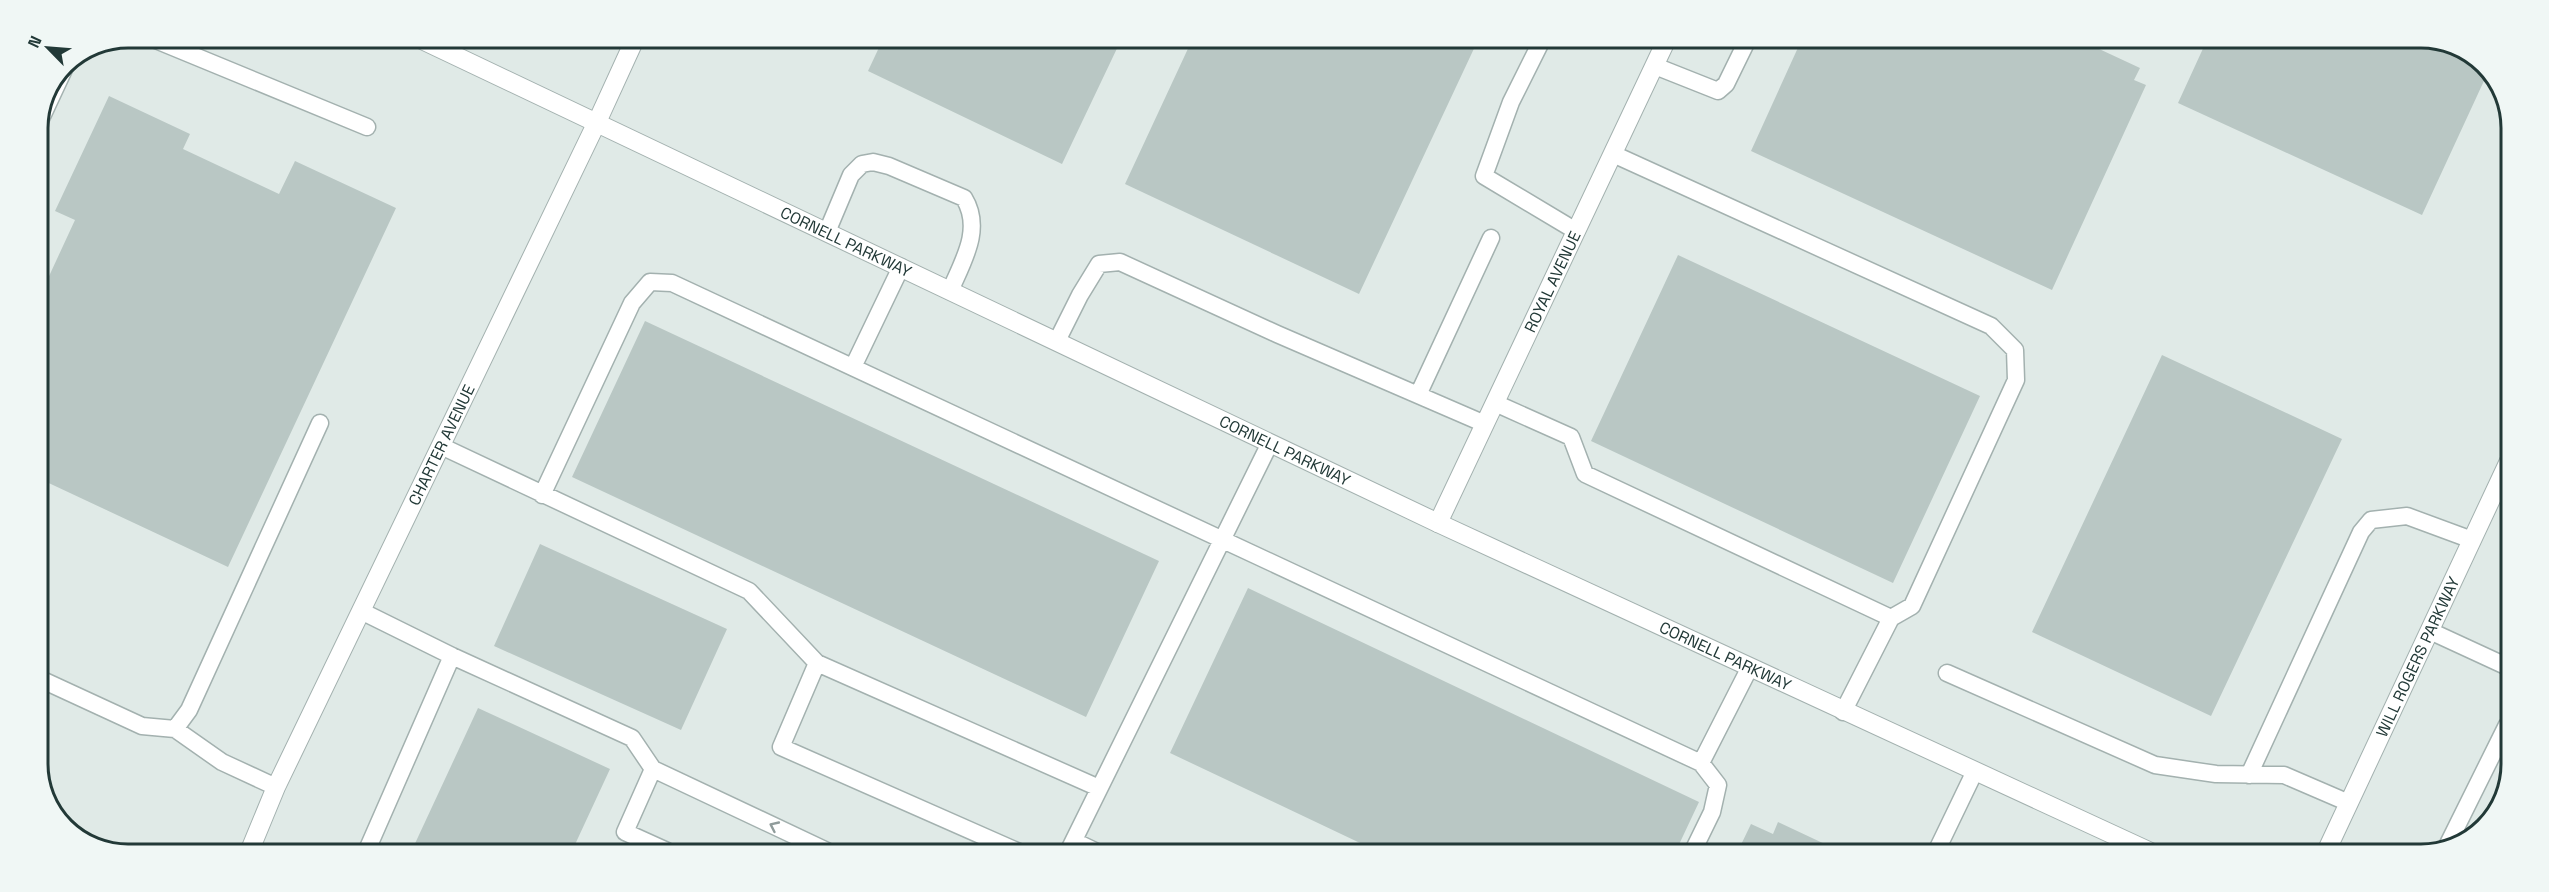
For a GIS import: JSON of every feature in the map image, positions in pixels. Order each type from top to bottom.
[{"type":"street","name":"CORNELL PARKWAY","points":[[439,48],[1438,523],[2133,844]]},
{"type":"street","name":"CHARTER AVENUE","points":[[252,844],[276,787],[631,48]]},
{"type":"street","name":"ROYAL AVENUE","points":[[1438,523],[1663,48]]},
{"type":"street","name":"WILL ROGERS PARKWAY","points":[[2330,844],[2501,478]]},
{"type":"lane","points":[[175,48],[366,127]]},
{"type":"lane","points":[[1538,48],[1511,102],[1484,176],[1576,231]]},
{"type":"lane","points":[[1654,66],[1718,91],[1726,84],[1744,48]]},
{"type":"lane","points":[[1613,154],[1991,326],[2015,350],[2016,380],[1912,606],[1891,618],[1844,712]]},
{"type":"lane","points":[[827,232],[851,175],[862,164],[873,162],[889,166],[964,198],[971,209],[972,229],[969,246],[950,291]]},
{"type":"lane","points":[[1418,395],[1491,238]]},
{"type":"lane","points":[[1056,341],[1099,264],[1120,262],[1485,424]]},
{"type":"lane","points":[[853,367],[901,267]]},
{"type":"lane","points":[[542,495],[632,303],[650,282],[672,283],[1701,763],[1718,785],[1712,812],[1696,844]]},
{"type":"lane","points":[[1495,403],[1571,437],[1585,474],[1891,618]]},
{"type":"lane","points":[[175,729],[189,711],[320,423]]},
{"type":"lane","points":[[1072,844],[1270,443]]},
{"type":"lane","points":[[441,446],[749,591],[817,663],[1100,788]]},
{"type":"lane","points":[[2249,775],[2361,532],[2371,520],[2407,516],[2472,540]]},
{"type":"lane","points":[[361,611],[452,656],[632,738],[654,770],[812,844]]},
{"type":"lane","points":[[2430,631],[2501,664]]},
{"type":"lane","points":[[370,844],[452,656]]},
{"type":"lane","points":[[817,663],[781,747],[1002,844]]},
{"type":"lane","points":[[1701,763],[1749,667]]},
{"type":"lane","points":[[1947,673],[2155,765],[2193,772],[2284,775],[2349,803]]},
{"type":"lane","points":[[48,683],[142,726],[175,729],[222,762],[276,787]]},
{"type":"lane","points":[[2451,839],[2501,737]]},
{"type":"lane","points":[[652,844],[625,831],[654,770]]},
{"type":"lane","points":[[1940,844],[1975,771]]},
{"type":"building","points":[[879,48],[1117,48],[1062,164],[868,71]]},
{"type":"building","points":[[1188,48],[1474,48],[1359,294],[1125,184]]},
{"type":"building","points":[[1798,48],[2097,48],[2140,68],[2134,80],[2146,85],[2052,290],[1751,151]]},
{"type":"building","points":[[2203,48],[2421,48],[2457,56],[2466,61],[2485,79],[2422,215],[2178,103]]},
{"type":"building","points":[[109,96],[190,134],[183,149],[279,194],[295,161],[396,208],[228,567],[48,483],[48,278],[75,220],[55,211]]},
{"type":"building","points":[[1678,255],[1980,396],[1893,583],[1591,441]]},
{"type":"building","points":[[645,321],[1159,561],[1086,717],[572,477]]},
{"type":"building","points":[[2162,355],[2342,439],[2211,716],[2032,632]]},
{"type":"building","points":[[540,544],[727,629],[681,730],[494,646]]},
{"type":"building","points":[[1248,588],[1699,802],[1679,844],[1362,844],[1170,753]]},
{"type":"building","points":[[478,708],[610,769],[575,844],[415,844]]},
{"type":"building","points":[[1778,822],[1825,844],[1741,844],[1751,824],[1773,834]]}]
